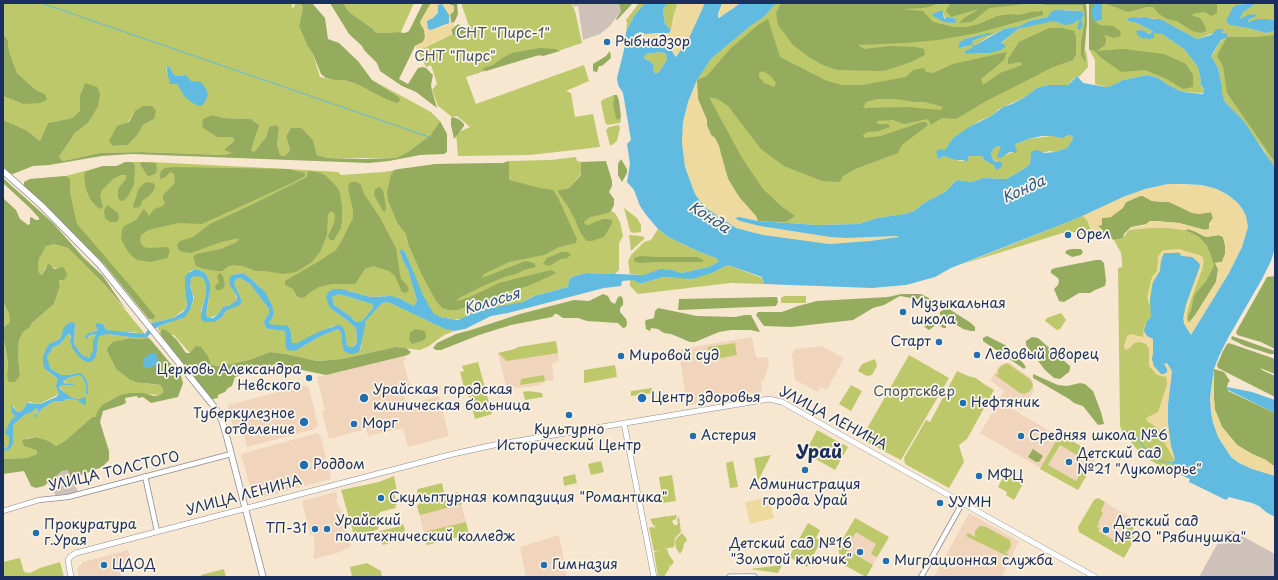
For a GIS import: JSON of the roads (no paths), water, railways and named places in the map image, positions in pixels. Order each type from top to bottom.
[{"type":"main road","points":[[3,171],[46,210],[99,264],[216,409],[222,421],[263,577]]},
{"type":"main road","name":"УЛИЦА ЛЕНИНА","points":[[71,577],[68,563],[69,558],[76,553],[469,450],[764,399],[772,399],[782,402],[1095,577]]},
{"type":"main road","points":[[624,423],[654,577]]},
{"type":"main road","points":[[730,577],[754,577]]},
{"type":"street","name":"УЛИЦА ТОЛСТОГО","points":[[3,510],[43,500],[63,498],[231,454]]},
{"type":"street","points":[[145,476],[157,531]]},
{"type":"street","points":[[921,577],[958,511],[961,502]]},
{"type":"water","name":"Конда","points":[[645,3],[667,3],[663,10],[665,24],[671,30],[669,33],[646,34],[640,32],[635,34],[631,42],[655,41],[667,43],[670,45],[676,57],[689,38],[705,3],[722,3],[718,14],[719,18],[740,3],[776,3],[765,16],[749,27],[711,59],[697,80],[688,102],[683,122],[682,143],[685,167],[695,194],[700,201],[706,208],[736,228],[763,235],[829,244],[899,237],[830,237],[760,226],[740,221],[735,218],[739,217],[758,221],[817,225],[859,224],[877,218],[905,214],[914,211],[924,203],[945,192],[957,180],[972,182],[983,178],[1006,179],[1030,164],[1031,153],[1033,151],[1037,150],[1044,153],[1055,152],[1067,148],[1073,139],[1072,136],[1069,135],[1062,138],[1042,136],[1028,139],[1016,144],[1016,153],[1010,152],[1000,158],[997,157],[1001,147],[998,146],[994,148],[991,153],[993,160],[1002,163],[1002,166],[997,170],[994,165],[984,160],[982,156],[970,156],[966,162],[964,160],[956,160],[944,156],[939,159],[936,152],[939,149],[945,150],[953,138],[969,127],[991,116],[1003,107],[1025,97],[1037,88],[1048,85],[1068,85],[1077,76],[1083,83],[1106,87],[1123,80],[1147,75],[1158,78],[1183,92],[1202,94],[1204,93],[1204,89],[1200,84],[1201,81],[1198,67],[1184,49],[1162,34],[1154,33],[1154,38],[1150,39],[1138,36],[1136,31],[1141,30],[1150,34],[1153,32],[1137,23],[1128,21],[1127,19],[1132,17],[1145,17],[1160,19],[1197,39],[1211,35],[1217,29],[1224,29],[1222,32],[1224,34],[1227,33],[1227,37],[1221,40],[1211,56],[1218,68],[1225,102],[1243,120],[1273,165],[1275,171],[1275,248],[1271,261],[1262,279],[1219,356],[1214,369],[1212,383],[1210,398],[1211,412],[1218,437],[1231,457],[1239,463],[1252,469],[1275,476],[1275,517],[1252,503],[1229,497],[1226,500],[1189,482],[1190,479],[1177,473],[1176,474],[1174,471],[1173,463],[1175,459],[1171,446],[1168,423],[1168,405],[1172,371],[1167,363],[1164,364],[1167,372],[1164,374],[1161,374],[1154,366],[1152,359],[1153,339],[1147,336],[1144,331],[1147,321],[1151,317],[1150,301],[1153,282],[1160,271],[1164,253],[1180,253],[1181,256],[1192,257],[1199,263],[1200,266],[1186,304],[1183,319],[1184,324],[1191,335],[1229,273],[1242,247],[1248,227],[1243,210],[1238,203],[1228,195],[1217,189],[1202,185],[1183,184],[1168,184],[1145,189],[1123,197],[1078,218],[951,268],[935,277],[906,285],[872,288],[764,284],[762,277],[728,265],[712,273],[692,279],[663,277],[643,283],[633,280],[622,281],[621,286],[604,288],[491,316],[465,329],[454,331],[445,329],[388,302],[382,303],[366,321],[360,350],[357,353],[350,354],[344,351],[341,332],[338,329],[319,337],[295,351],[287,350],[285,331],[268,329],[265,327],[264,321],[269,313],[269,309],[250,284],[240,278],[236,279],[234,283],[242,301],[240,305],[227,310],[222,317],[215,322],[204,322],[201,319],[201,314],[206,293],[205,282],[202,277],[194,276],[191,279],[190,286],[193,301],[190,310],[185,317],[157,327],[147,337],[137,338],[108,334],[100,336],[98,339],[95,358],[91,362],[86,362],[81,359],[73,349],[70,342],[71,336],[69,334],[59,345],[53,347],[47,357],[50,368],[61,375],[82,374],[87,381],[88,393],[86,395],[86,385],[82,377],[78,375],[66,379],[63,382],[77,386],[62,385],[59,387],[60,389],[72,398],[79,399],[86,397],[86,404],[84,405],[77,400],[66,399],[64,401],[54,401],[42,409],[37,414],[36,418],[34,416],[38,411],[37,408],[26,414],[13,425],[13,444],[9,450],[3,451],[3,449],[9,444],[9,436],[6,435],[5,432],[11,420],[15,416],[12,413],[11,405],[17,412],[20,412],[25,407],[26,403],[40,404],[56,397],[59,394],[56,386],[58,379],[45,369],[43,365],[43,357],[49,344],[60,339],[63,329],[67,324],[72,322],[75,324],[74,344],[82,355],[89,358],[93,351],[93,340],[96,335],[94,334],[89,336],[86,339],[85,337],[87,334],[98,330],[95,324],[96,323],[103,324],[106,330],[145,334],[152,323],[173,318],[183,312],[187,304],[185,278],[187,274],[194,270],[199,270],[205,273],[210,282],[206,314],[208,318],[213,318],[223,307],[230,305],[237,300],[237,296],[230,285],[229,279],[232,275],[243,273],[265,292],[272,305],[274,313],[269,324],[288,326],[291,332],[292,343],[297,343],[320,331],[338,325],[342,326],[345,332],[347,345],[349,347],[353,347],[357,341],[356,328],[330,308],[326,297],[328,292],[334,289],[341,289],[371,297],[391,296],[399,298],[414,306],[417,301],[408,270],[400,252],[401,249],[405,252],[423,295],[433,313],[440,317],[458,320],[480,310],[523,302],[534,296],[568,287],[569,280],[572,277],[586,273],[644,275],[661,269],[681,273],[709,267],[718,262],[716,258],[668,237],[658,229],[640,206],[634,190],[627,182],[630,164],[627,144],[631,140],[623,93],[618,85],[617,78],[624,50],[626,32],[634,16]],"holes":[[[660,52],[666,54],[667,60],[659,72],[655,74],[653,69],[654,66],[644,57],[646,54]],[[339,294],[372,304],[373,308],[362,321],[356,322],[334,305],[332,297]]]},
{"type":"water","points":[[1102,3],[1102,19],[1095,22],[1092,17],[1091,10],[1095,4]]},
{"type":"water","points":[[1253,3],[1254,5],[1243,12],[1240,19],[1248,15],[1256,14],[1255,17],[1249,19],[1248,22],[1258,19],[1269,19],[1275,21],[1275,31],[1266,33],[1230,25],[1226,21],[1233,7]]},
{"type":"water","points":[[442,4],[449,15],[449,23],[431,30],[428,29],[427,21],[438,13],[438,5]]},
{"type":"water","points":[[1056,10],[1082,11],[1084,15],[1081,21],[1083,24],[1080,30],[1077,28],[1079,22],[1078,20],[1072,24],[1065,25],[1053,21],[1018,29],[1001,43],[1005,45],[1005,47],[1001,50],[990,53],[966,54],[964,52],[973,47],[972,45],[974,46],[1004,29],[1020,26],[1029,21],[1048,17],[1051,12]]},
{"type":"water","points":[[943,11],[944,19],[948,17],[957,19],[955,23],[944,22],[931,15]]},
{"type":"water","points":[[987,33],[994,33],[973,41],[972,45],[958,48],[960,42],[965,39]]},
{"type":"water","points":[[166,66],[170,67],[176,76],[186,75],[191,81],[201,82],[208,95],[203,105],[200,106],[192,103],[184,96],[177,84],[170,84]]},
{"type":"water","points":[[151,353],[155,353],[157,355],[158,364],[145,368],[143,365],[143,359]]},
{"type":"water","points":[[1227,387],[1252,392],[1275,400],[1275,413],[1228,390]]},
{"type":"waterway","points":[[41,3],[429,137]]},
{"type":"waterway","points":[[1122,431],[1133,434],[1139,439],[1143,447],[1149,450],[1155,458],[1160,461],[1174,463]]},
{"type":"place","name":"Рыбнадзор","points":[[607,42]]},
{"type":"place","name":"Орел","points":[[1068,235]]},
{"type":"place","name":"Музыкальная школа","points":[[903,312]]},
{"type":"place","name":"Старт","points":[[939,342]]},
{"type":"place","name":"Ледовый дворец","points":[[977,355]]},
{"type":"place","name":"Мировой суд","points":[[621,356]]},
{"type":"place","name":"Церковь Александра Невского","points":[[309,378]]},
{"type":"place","name":"Урайская городская клиническая больница","points":[[364,398]]},
{"type":"place","name":"Центр здоровья","points":[[642,398]]},
{"type":"place","name":"Нефтяник","points":[[963,403]]},
{"type":"place","name":"Культурно Исторический Центр","points":[[569,415]]},
{"type":"place","name":"Туберкулезное отделение","points":[[304,422]]},
{"type":"place","name":"Морг","points":[[354,424]]},
{"type":"place","name":"Астерия","points":[[693,436]]},
{"type":"place","name":"Средняя школа №6","points":[[1021,436]]},
{"type":"place","name":"Детский сад №21 \"Лукоморье\"","points":[[1069,462]]},
{"type":"place","name":"Роддом","points":[[304,465]]},
{"type":"place","name":"Администрация города Урай","points":[[805,470]]},
{"type":"place","name":"МФЦ","points":[[979,476]]},
{"type":"place","name":"Скульптурная компазиция \"Романтика\"","points":[[381,498]]},
{"type":"place","name":"УУМН","points":[[940,503]]},
{"type":"place","name":"ТП-31","points":[[315,529]]},
{"type":"place","name":"Урайский политехнический колледж","points":[[327,529]]},
{"type":"place","name":"Детский сад №20 \"Рябинушка\"","points":[[1106,530]]},
{"type":"place","name":"Прокуратура г.Урая","points":[[36,533]]},
{"type":"place","name":"Детский сад №16 \"Золотой ключик\"","points":[[860,552]]},
{"type":"place","name":"Миграционная служба","points":[[886,561]]},
{"type":"place","name":"ЦДОД","points":[[104,565]]},
{"type":"place","name":"Гимназия","points":[[544,565]]},
{"type":"district","name":"Урай","points":[[819,453]]},
{"type":"park label","name":"СНТ \"Пирс-1\"","points":[[503,34]]},
{"type":"park label","name":"СНТ \"Пирс\"","points":[[455,57]]},
{"type":"park label","name":"Спортсквер","points":[[914,392]]},
{"type":"water label","name":"Колосья","points":[[492,302]]}]
